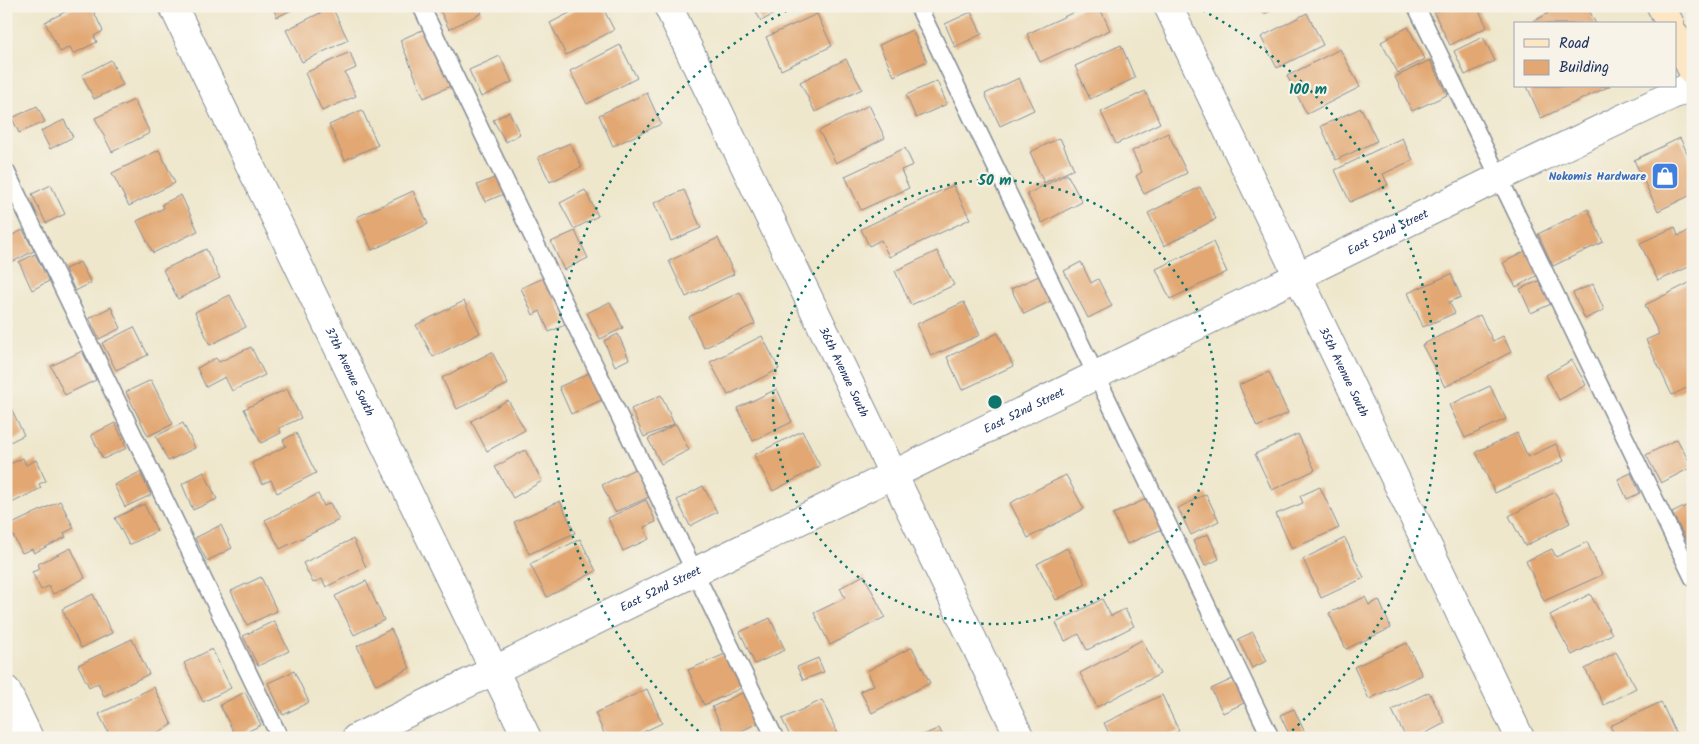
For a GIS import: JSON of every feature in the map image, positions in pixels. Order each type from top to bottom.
[{"type":"street","name":"37th Avenue South","points":[[174,6],[527,738]]},
{"type":"street","name":"36th Avenue South","points":[[668,6],[1020,738]]},
{"type":"street","name":"35th Avenue South","points":[[1168,6],[1520,738]]},
{"type":"street","points":[[1661,6],[1669,22]]},
{"type":"street","points":[[1676,37],[1693,72]]},
{"type":"street","name":"East 52nd Street","points":[[356,738],[1500,177],[1693,85]]},
{"type":"street","points":[[6,690],[29,738]]},
{"type":"lane","points":[[421,6],[775,738]]},
{"type":"lane","points":[[918,6],[1271,738]]},
{"type":"lane","points":[[1416,6],[1693,578]]},
{"type":"lane","points":[[6,171],[280,738]]},
{"type":"building","points":[[77,6],[91,6],[103,31],[94,36],[97,42],[73,54],[70,47],[60,52],[45,22]]},
{"type":"building","points":[[272,6],[300,6],[277,17]]},
{"type":"building","points":[[438,6],[478,6],[482,13],[449,29]]},
{"type":"building","points":[[583,6],[602,6],[614,30],[566,55],[550,23]]},
{"type":"building","points":[[753,6],[789,6],[761,21]]},
{"type":"building","points":[[1087,6],[1099,6],[1110,30],[1040,62],[1027,34]]},
{"type":"building","points":[[1260,6],[1280,6],[1264,14]]},
{"type":"building","points":[[1449,6],[1477,6],[1487,27],[1450,45],[1434,13]]},
{"type":"building","points":[[1561,6],[1587,6],[1595,22],[1534,22]]},
{"type":"building","points":[[332,7],[348,40],[302,62],[286,30]]},
{"type":"building","points":[[971,12],[982,34],[955,47],[945,24]]},
{"type":"building","points":[[1307,13],[1323,45],[1277,68],[1261,37]]},
{"type":"building","points":[[817,14],[832,46],[781,70],[766,37]]},
{"type":"building","points":[[429,27],[455,84],[424,98],[400,40]]},
{"type":"building","points":[[1408,27],[1425,59],[1398,73],[1381,42]]},
{"type":"building","points":[[912,30],[927,61],[894,76],[879,45]]},
{"type":"building","points":[[1483,37],[1495,61],[1465,75],[1454,51]]},
{"type":"building","points":[[620,45],[637,78],[587,104],[570,71]]},
{"type":"building","points":[[1121,45],[1135,78],[1090,99],[1075,66]]},
{"type":"building","points":[[1340,49],[1360,87],[1307,114],[1287,76]]},
{"type":"building","points":[[350,52],[356,68],[345,73],[356,96],[322,111],[305,73]]},
{"type":"building","points":[[500,56],[512,82],[481,97],[469,70]]},
{"type":"building","points":[[846,59],[862,89],[815,112],[800,82]]},
{"type":"building","points":[[111,60],[123,85],[94,99],[82,75]]},
{"type":"building","points":[[1430,60],[1447,95],[1412,111],[1395,77]]},
{"type":"building","points":[[1019,78],[1034,110],[1000,126],[985,94]]},
{"type":"building","points":[[937,81],[947,104],[916,118],[906,95]]},
{"type":"building","points":[[1528,88],[1606,88],[1541,118]]},
{"type":"building","points":[[1145,91],[1160,123],[1116,144],[1101,112]]},
{"type":"building","points":[[647,93],[661,124],[613,146],[599,115]]},
{"type":"building","points":[[134,100],[150,133],[112,152],[95,118]]},
{"type":"building","points":[[869,105],[885,138],[836,163],[819,131]]},
{"type":"building","points":[[37,106],[45,122],[19,133],[12,118]]},
{"type":"building","points":[[1361,108],[1377,141],[1336,160],[1321,126]]},
{"type":"building","points":[[362,110],[378,145],[345,160],[329,125]]},
{"type":"building","points":[[509,112],[520,134],[506,142],[493,120]]},
{"type":"building","points":[[64,120],[73,137],[50,149],[41,131]]},
{"type":"building","points":[[1168,133],[1187,173],[1144,194],[1136,176],[1142,172],[1132,151]]},
{"type":"building","points":[[1060,138],[1074,169],[1044,183],[1030,152]]},
{"type":"building","points":[[1402,138],[1413,160],[1383,174],[1388,185],[1350,202],[1335,170]]},
{"type":"building","points":[[1680,138],[1693,165],[1693,194],[1658,211],[1634,160]]},
{"type":"building","points":[[570,143],[582,167],[550,182],[538,157]]},
{"type":"building","points":[[905,148],[913,165],[901,170],[909,188],[861,210],[845,176]]},
{"type":"building","points":[[159,150],[175,183],[129,206],[112,173]]},
{"type":"building","points":[[1067,174],[1082,202],[1042,223],[1027,194]]},
{"type":"building","points":[[499,176],[506,193],[485,202],[477,185]]},
{"type":"building","points":[[51,185],[65,214],[46,223],[32,194]]},
{"type":"building","points":[[953,185],[970,219],[889,257],[881,240],[869,246],[861,229]]},
{"type":"building","points":[[1200,187],[1216,219],[1164,246],[1148,213]]},
{"type":"building","points":[[585,190],[598,216],[574,229],[560,203]]},
{"type":"building","points":[[684,190],[701,228],[671,241],[654,203]]},
{"type":"building","points":[[413,191],[428,224],[372,250],[357,217]]},
{"type":"building","points":[[181,195],[198,231],[153,253],[137,221],[164,208],[162,204]]},
{"type":"building","points":[[1588,209],[1603,242],[1553,266],[1538,234]]},
{"type":"building","points":[[1675,227],[1678,236],[1693,229],[1693,265],[1658,281],[1640,243]]},
{"type":"building","points":[[23,230],[34,251],[12,262],[6,252],[6,238]]},
{"type":"building","points":[[575,231],[588,258],[564,270],[551,242]]},
{"type":"building","points":[[718,238],[734,274],[686,297],[669,261]]},
{"type":"building","points":[[1213,242],[1227,272],[1170,299],[1156,269]]},
{"type":"building","points":[[206,249],[220,278],[178,299],[163,270]]},
{"type":"building","points":[[1527,250],[1540,274],[1516,287],[1503,263]]},
{"type":"building","points":[[937,251],[954,285],[911,305],[895,271]]},
{"type":"building","points":[[35,254],[49,281],[32,290],[19,262]]},
{"type":"building","points":[[80,262],[91,283],[75,291],[65,269]]},
{"type":"building","points":[[1081,262],[1091,283],[1098,279],[1112,306],[1088,318],[1064,271]]},
{"type":"building","points":[[1043,274],[1055,299],[1024,314],[1011,289]]},
{"type":"building","points":[[1451,274],[1461,297],[1449,302],[1455,313],[1423,327],[1408,293]]},
{"type":"building","points":[[546,277],[567,324],[549,332],[540,311],[533,315],[521,288]]},
{"type":"building","points":[[1541,280],[1551,304],[1531,313],[1520,289]]},
{"type":"building","points":[[1693,281],[1693,385],[1672,395],[1646,340],[1659,334],[1645,305]]},
{"type":"building","points":[[1593,284],[1604,310],[1585,319],[1573,293]]},
{"type":"building","points":[[740,292],[755,324],[704,348],[689,317]]},
{"type":"building","points":[[230,295],[246,327],[210,345],[195,312]]},
{"type":"building","points":[[464,301],[480,333],[433,357],[416,325]]},
{"type":"building","points":[[610,302],[623,328],[600,339],[587,313]]},
{"type":"building","points":[[964,302],[980,335],[931,356],[917,324]]},
{"type":"building","points":[[111,307],[121,328],[99,339],[89,318]]},
{"type":"building","points":[[1480,315],[1493,341],[1503,336],[1511,352],[1445,387],[1422,345]]},
{"type":"building","points":[[134,327],[148,355],[116,370],[102,343]]},
{"type":"building","points":[[998,333],[1013,366],[962,390],[947,357]]},
{"type":"building","points":[[618,334],[629,359],[615,366],[604,341]]},
{"type":"building","points":[[762,336],[779,369],[728,395],[710,362]]},
{"type":"building","points":[[251,347],[265,375],[232,391],[225,377],[206,387],[197,368],[216,358],[219,362]]},
{"type":"building","points":[[82,351],[96,380],[65,395],[51,366]]},
{"type":"building","points":[[492,352],[508,384],[457,409],[442,378]]},
{"type":"building","points":[[1572,360],[1586,385],[1559,400],[1546,375]]},
{"type":"building","points":[[594,371],[606,398],[571,414],[559,387]]},
{"type":"building","points":[[1269,372],[1288,413],[1257,427],[1239,385]]},
{"type":"building","points":[[151,380],[173,424],[148,436],[126,392]]},
{"type":"building","points":[[1490,386],[1506,419],[1465,438],[1449,405]]},
{"type":"building","points":[[287,389],[301,418],[279,428],[281,433],[261,443],[244,409]]},
{"type":"building","points":[[777,389],[792,422],[753,441],[737,408]]},
{"type":"building","points":[[661,395],[674,424],[644,437],[631,409]]},
{"type":"building","points":[[508,400],[525,430],[487,451],[471,421]]},
{"type":"building","points":[[8,402],[24,435],[6,444],[6,403]]},
{"type":"building","points":[[115,423],[127,448],[103,459],[91,435]]},
{"type":"building","points":[[183,423],[195,448],[168,461],[156,436]]},
{"type":"building","points":[[676,424],[689,450],[661,464],[648,439]]},
{"type":"building","points":[[802,431],[820,466],[773,491],[754,455]]},
{"type":"building","points":[[296,433],[316,473],[277,493],[271,480],[262,484],[252,463],[286,446],[283,440]]},
{"type":"building","points":[[1517,433],[1528,457],[1556,444],[1564,461],[1495,493],[1476,452]]},
{"type":"building","points":[[1298,434],[1315,470],[1272,490],[1255,454]]},
{"type":"building","points":[[1677,439],[1692,467],[1661,483],[1646,455]]},
{"type":"building","points":[[525,450],[542,481],[513,498],[495,467]]},
{"type":"building","points":[[23,458],[26,465],[36,460],[46,481],[39,484],[41,488],[6,506],[6,466]]},
{"type":"building","points":[[641,466],[654,495],[615,512],[602,485]]},
{"type":"building","points":[[140,472],[151,495],[125,507],[114,485]]},
{"type":"building","points":[[204,472],[217,499],[193,510],[182,484]]},
{"type":"building","points":[[1631,473],[1640,493],[1627,499],[1618,479]]},
{"type":"building","points":[[1066,475],[1084,509],[1028,538],[1010,503]]},
{"type":"building","points":[[703,486],[717,512],[690,526],[677,500]]},
{"type":"building","points":[[1320,487],[1339,528],[1292,549],[1276,514],[1303,503],[1300,496]]},
{"type":"building","points":[[1555,492],[1570,523],[1525,546],[1509,516]]},
{"type":"building","points":[[318,494],[324,506],[330,503],[339,520],[280,549],[265,520]]},
{"type":"building","points":[[1206,494],[1219,521],[1191,535],[1178,508]]},
{"type":"building","points":[[1153,496],[1167,527],[1127,544],[1113,514]]},
{"type":"building","points":[[646,500],[656,522],[644,527],[649,539],[623,551],[608,518]]},
{"type":"building","points":[[60,501],[74,528],[64,533],[66,537],[34,553],[32,549],[22,553],[8,526]]},
{"type":"building","points":[[560,501],[575,533],[529,554],[514,522]]},
{"type":"building","points":[[144,504],[157,531],[129,545],[115,518]]},
{"type":"building","points":[[1690,504],[1693,510],[1693,548],[1691,549],[1672,513]]},
{"type":"building","points":[[221,525],[232,548],[207,561],[195,538]]},
{"type":"building","points":[[1208,534],[1219,559],[1205,566],[1193,541]]},
{"type":"building","points":[[1345,538],[1364,578],[1321,598],[1303,559]]},
{"type":"building","points":[[353,539],[366,567],[326,587],[322,579],[313,583],[303,563]]},
{"type":"building","points":[[580,539],[596,571],[547,597],[530,564]]},
{"type":"building","points":[[1587,542],[1602,575],[1544,601],[1526,561],[1552,549],[1556,557]]},
{"type":"building","points":[[71,548],[85,578],[53,594],[49,586],[41,590],[32,572],[40,569],[38,564]]},
{"type":"building","points":[[1067,548],[1086,584],[1056,600],[1037,564]]},
{"type":"building","points":[[864,575],[885,617],[830,645],[814,613],[845,598],[840,588]]},
{"type":"building","points":[[261,577],[277,611],[247,625],[231,591]]},
{"type":"building","points":[[366,581],[384,620],[354,635],[335,596]]},
{"type":"building","points":[[93,594],[112,633],[81,648],[62,609]]},
{"type":"building","points":[[1590,594],[1612,634],[1572,655],[1550,615]]},
{"type":"building","points":[[1365,597],[1369,605],[1379,600],[1391,628],[1346,649],[1329,613]]},
{"type":"building","points":[[1102,599],[1111,616],[1125,609],[1134,626],[1087,650],[1079,634],[1065,641],[1056,623]]},
{"type":"building","points":[[770,618],[785,650],[755,664],[740,632]]},
{"type":"building","points":[[274,621],[289,651],[258,666],[243,636]]},
{"type":"building","points":[[391,629],[410,668],[376,685],[357,646]]},
{"type":"building","points":[[1253,632],[1267,661],[1252,668],[1238,639]]},
{"type":"building","points":[[132,639],[149,674],[104,696],[98,683],[89,687],[78,665]]},
{"type":"building","points":[[1142,640],[1160,674],[1097,707],[1080,673]]},
{"type":"building","points":[[1407,643],[1422,675],[1369,699],[1354,667]]},
{"type":"building","points":[[912,647],[930,683],[872,713],[860,691],[874,685],[867,671]]},
{"type":"building","points":[[212,649],[231,688],[203,702],[184,663]]},
{"type":"building","points":[[732,651],[748,685],[704,705],[688,670]]},
{"type":"building","points":[[1616,652],[1636,688],[1604,705],[1585,669]]},
{"type":"building","points":[[818,658],[824,672],[803,680],[797,667]]},
{"type":"building","points":[[294,671],[309,702],[283,715],[268,683]]},
{"type":"building","points":[[1237,677],[1248,701],[1223,713],[1211,689]]},
{"type":"building","points":[[154,687],[172,725],[147,738],[111,738],[99,714]]},
{"type":"building","points":[[647,689],[662,723],[631,738],[606,738],[595,713]]},
{"type":"building","points":[[748,690],[762,721],[727,738],[712,707]]},
{"type":"building","points":[[245,692],[261,725],[236,737],[220,705]]},
{"type":"building","points":[[1429,692],[1445,723],[1416,738],[1406,738],[1392,710]]},
{"type":"building","points":[[1162,695],[1179,731],[1164,738],[1111,738],[1104,723]]},
{"type":"building","points":[[822,700],[838,734],[829,738],[791,738],[782,719]]},
{"type":"building","points":[[1661,702],[1677,736],[1673,738],[1616,738],[1610,726]]},
{"type":"building","points":[[1294,709],[1305,733],[1291,738],[1280,715]]},
{"type":"building","points":[[939,728],[944,738],[917,738]]},
{"type":"place","name":"Nokomis Hardware","points":[[1665,176]]}]
